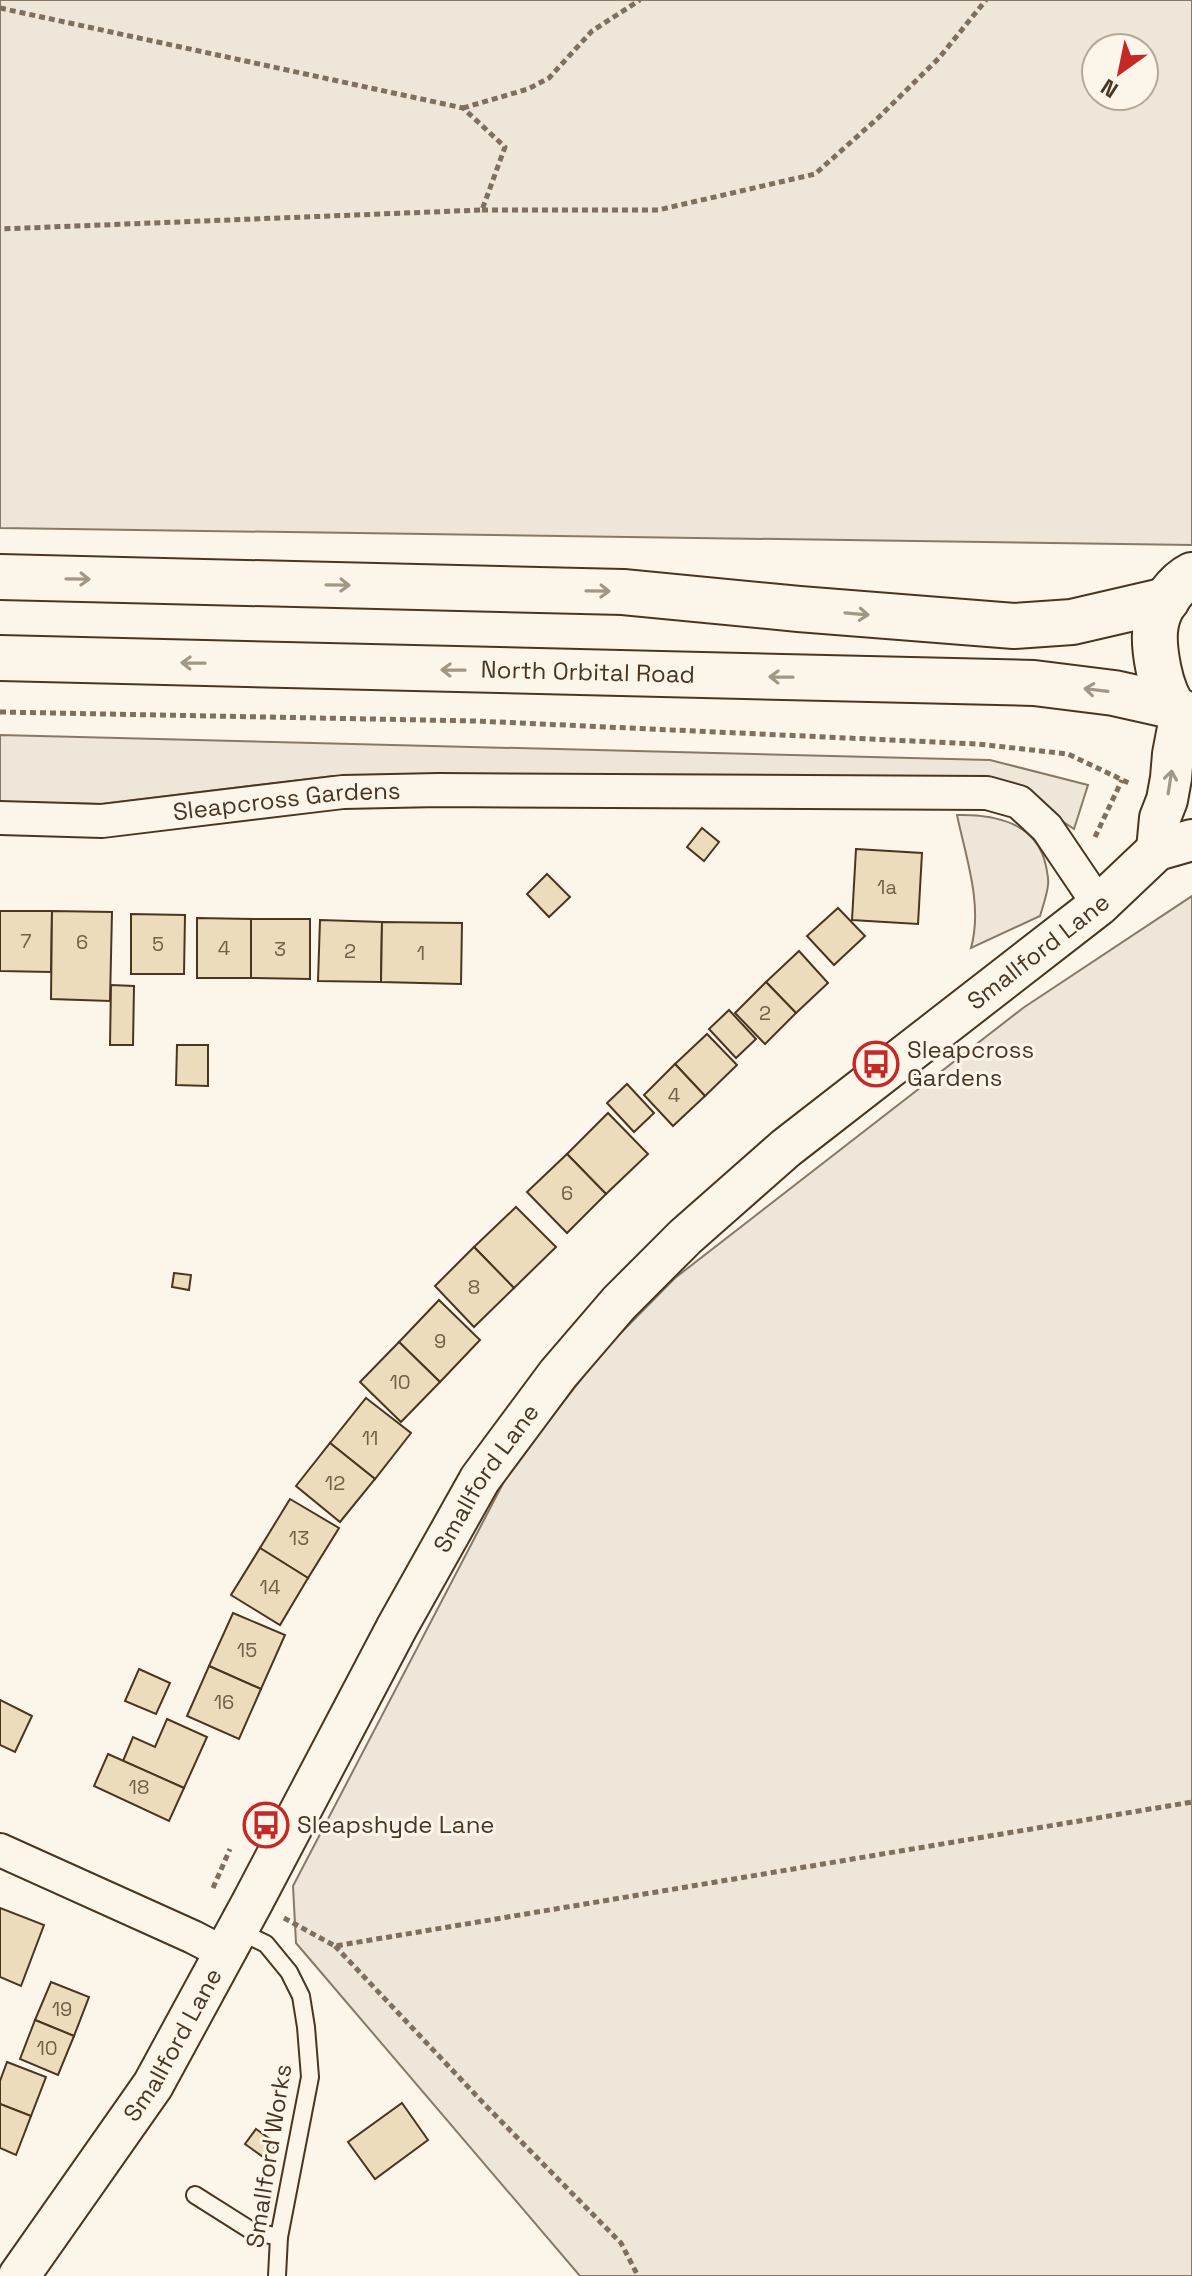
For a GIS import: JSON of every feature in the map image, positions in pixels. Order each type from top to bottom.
[{"type":"highway","points":[[0,577],[623,592],[1014,626],[1072,622],[1179,588]]},
{"type":"highway","points":[[1179,588],[1156,623],[1155,647],[1158,672],[1182,712]]},
{"type":"highway","name":"North Orbital Road","points":[[0,658],[1034,683],[1114,693],[1182,712]]},
{"type":"street","name":"Smallford Lane","points":[[19,2276],[153,2085],[397,1627],[480,1479],[558,1374],[619,1303],[685,1237],[786,1148],[1174,845],[1160,818],[1167,800],[1182,712]]},
{"type":"street","name":"Sleapcross Gardens","points":[[0,818],[102,821],[343,792],[987,793],[1019,802],[1047,828],[1099,905]]},
{"type":"street","points":[[0,1850],[193,1937],[238,1928]]},
{"type":"lane","name":"Smallford Works","points":[[238,1928],[266,1944],[289,1972],[301,1996],[306,2027],[310,2077],[279,2237],[277,2276]]},
{"type":"lane","points":[[195,2195],[252,2231],[279,2237]]},
{"type":"path","points":[[0,8],[463,108],[528,89],[549,78],[592,31],[640,0]]},
{"type":"path","points":[[0,229],[482,210],[658,210],[815,174],[939,58],[986,0]]},
{"type":"path","points":[[463,108],[505,147],[482,210]]},
{"type":"path","points":[[0,712],[476,721],[978,744],[1068,754],[1122,780],[1077,872]]},
{"type":"path","points":[[238,1928],[335,1946],[1192,1802]]},
{"type":"path","points":[[335,1946],[621,2243],[638,2276]]},
{"type":"shaded area","points":[[0,0],[1192,0],[1192,545],[0,528]]},
{"type":"shaded area","points":[[0,735],[990,760],[1088,785],[1074,829],[1020,793],[984,785],[333,776],[100,804],[0,802]]},
{"type":"shaded area","points":[[957,815],[999,819],[1024,831],[1041,851],[1048,878],[1040,916],[971,948],[974,898]]},
{"type":"shaded area","points":[[1192,896],[1192,2276],[580,2276],[296,1943],[293,1886],[509,1472],[604,1350],[675,1278],[1023,1008]]},
{"type":"building","points":[[702,828],[719,842],[704,861],[687,847]]},
{"type":"building","points":[[856,849],[922,853],[918,924],[852,920]]},
{"type":"building","points":[[547,874],[570,897],[549,917],[527,894]]},
{"type":"building","points":[[838,908],[865,936],[834,965],[807,936]]},
{"type":"building","points":[[0,911],[52,911],[51,972],[0,971]]},
{"type":"building","points":[[52,911],[112,912],[110,1001],[51,999]]},
{"type":"building","points":[[131,914],[185,915],[184,974],[131,974]]},
{"type":"building","points":[[197,918],[251,919],[251,978],[197,978]]},
{"type":"building","points":[[251,919],[310,919],[310,979],[251,978]]},
{"type":"building","points":[[320,920],[382,922],[381,982],[318,981]]},
{"type":"building","points":[[382,922],[462,923],[461,984],[381,982]]},
{"type":"building","points":[[799,951],[828,983],[796,1013],[766,982]]},
{"type":"building","points":[[766,982],[796,1013],[765,1044],[735,1013]]},
{"type":"building","points":[[111,985],[134,986],[133,1045],[110,1045]]},
{"type":"building","points":[[729,1010],[756,1039],[736,1058],[709,1029]]},
{"type":"building","points":[[707,1034],[737,1065],[705,1096],[675,1064]]},
{"type":"building","points":[[177,1045],[208,1045],[208,1086],[176,1085]]},
{"type":"building","points":[[675,1064],[705,1096],[673,1126],[644,1095]]},
{"type":"building","points":[[627,1084],[654,1113],[634,1132],[607,1103]]},
{"type":"building","points":[[608,1113],[648,1154],[606,1194],[567,1154]]},
{"type":"building","points":[[567,1154],[606,1194],[567,1233],[527,1192]]},
{"type":"building","points":[[516,1207],[556,1247],[514,1288],[474,1247]]},
{"type":"building","points":[[474,1247],[514,1288],[474,1327],[435,1286]]},
{"type":"building","points":[[174,1273],[191,1275],[189,1290],[172,1287]]},
{"type":"building","points":[[439,1300],[480,1340],[440,1382],[399,1342]]},
{"type":"building","points":[[399,1342],[440,1382],[401,1422],[360,1382]]},
{"type":"building","points":[[366,1398],[411,1433],[375,1479],[330,1443]]},
{"type":"building","points":[[330,1443],[375,1479],[340,1522],[296,1486]]},
{"type":"building","points":[[290,1499],[339,1528],[308,1578],[260,1548]]},
{"type":"building","points":[[260,1548],[308,1578],[280,1625],[231,1595]]},
{"type":"building","points":[[233,1613],[285,1635],[261,1689],[209,1666]]},
{"type":"building","points":[[209,1666],[261,1689],[239,1739],[187,1716]]},
{"type":"building","points":[[139,1669],[170,1683],[156,1714],[125,1701]]},
{"type":"building","points":[[0,1700],[32,1716],[15,1752],[0,1745]]},
{"type":"building","points":[[167,1719],[207,1737],[184,1788],[123,1761],[133,1737],[155,1747]]},
{"type":"building","points":[[108,1754],[184,1788],[169,1821],[94,1786]]},
{"type":"building","points":[[0,1908],[44,1925],[21,1986],[0,1977]]},
{"type":"building","points":[[51,1982],[89,1997],[74,2036],[35,2020]]},
{"type":"building","points":[[35,2020],[74,2036],[58,2075],[20,2059]]},
{"type":"building","points":[[7,2062],[46,2077],[31,2116],[0,2104],[0,2081]]},
{"type":"building","points":[[402,2103],[428,2140],[375,2179],[348,2142]]},
{"type":"building","points":[[0,2104],[31,2116],[16,2155],[0,2148]]},
{"type":"building","points":[[256,2129],[277,2144],[266,2159],[245,2144]]},
{"type":"place","name":"Sleapcross Gardens","points":[[876,1064]]},
{"type":"place","name":"Sleapshyde Lane","points":[[266,1825]]}]
